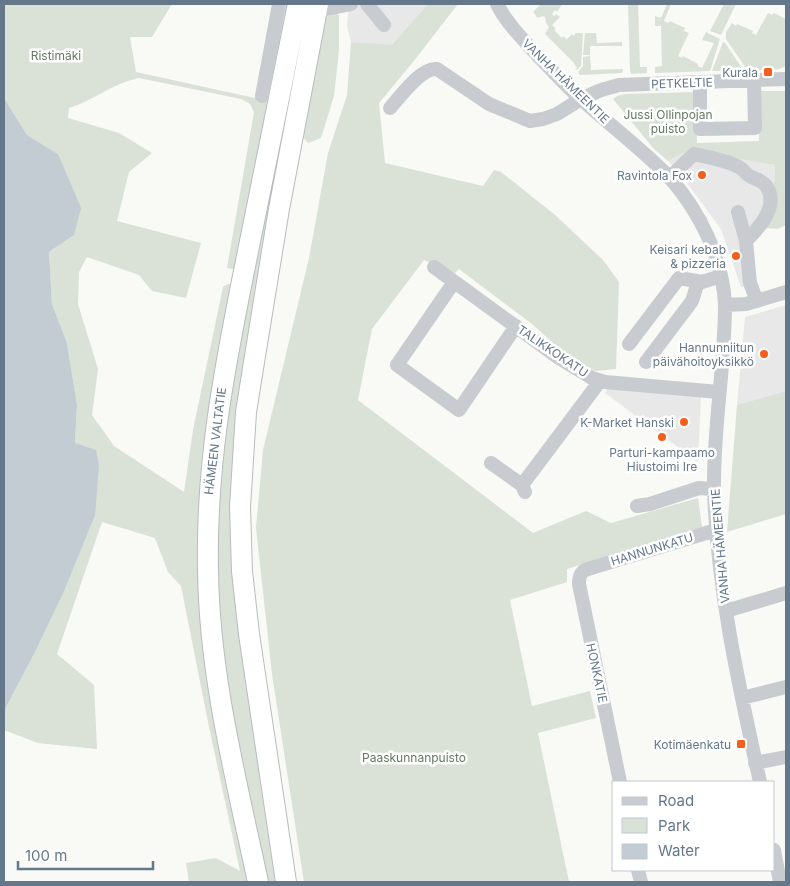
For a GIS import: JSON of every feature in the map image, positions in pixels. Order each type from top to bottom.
[{"type":"highway","name":"HÄMEEN VALTATIE","points":[[258,882],[225,723],[212,640],[208,569],[208,499],[213,446],[228,350],[298,4]]},
{"type":"highway","points":[[286,882],[249,634],[242,571],[240,506],[242,456],[250,384],[280,199],[318,8]]},
{"type":"street","points":[[262,96],[279,4]]},
{"type":"street","points":[[318,8],[351,4]]},
{"type":"street","points":[[367,4],[384,25]]},
{"type":"street","name":"VANHA HÄMEENTIE","points":[[497,4],[518,34],[581,99],[669,178],[690,205],[700,222],[713,252],[721,276],[725,305],[714,488],[716,530],[726,611],[760,781]]},
{"type":"street","name":"PETKELTIE","points":[[390,108],[422,73],[431,68],[437,69],[489,104],[530,121],[543,120],[557,114],[581,99],[601,90],[619,85],[785,78]]},
{"type":"street","points":[[700,82],[700,129],[755,128],[754,80]]},
{"type":"street","points":[[669,178],[694,154],[740,167],[747,174],[761,181],[767,187],[770,196],[769,211],[760,228],[746,242]]},
{"type":"street","points":[[738,212],[746,242],[750,283],[757,301]]},
{"type":"street","name":"TALIKKOKATU","points":[[434,267],[559,358],[579,371],[600,381],[719,392]]},
{"type":"street","points":[[629,344],[679,278],[698,282],[721,276]]},
{"type":"street","points":[[454,282],[397,365],[459,410],[516,326]]},
{"type":"street","points":[[646,362],[692,301],[698,282]]},
{"type":"street","points":[[725,305],[757,301],[786,292]]},
{"type":"street","points":[[491,463],[523,488],[600,381]]},
{"type":"street","points":[[637,506],[650,504],[698,488],[714,488]]},
{"type":"street","name":"HANNUNKATU","points":[[588,568],[716,530]]},
{"type":"street","name":"HONKATIE","points":[[588,568],[580,575],[578,584],[620,781]]},
{"type":"street","points":[[726,611],[786,593]]},
{"type":"street","points":[[742,698],[786,688]]},
{"type":"street","points":[[756,763],[786,757]]},
{"type":"street","points":[[775,855],[780,882]]},
{"type":"shaded area","points":[[349,4],[428,4],[392,46],[351,42],[347,26]]},
{"type":"shaded area","points":[[688,151],[775,165],[773,205],[748,245],[753,285],[741,287],[721,229],[684,179],[668,161]]},
{"type":"shaded area","name":"Hannunniitun päivähoitoyksikkö","points":[[786,305],[786,391],[737,405],[745,317]]},
{"type":"shaded area","points":[[610,385],[701,396],[698,462],[605,393]]},
{"type":"green space","name":"Ristimäki","points":[[4,4],[172,4],[152,37],[130,37],[136,72],[268,101],[281,4],[291,4],[238,270],[227,268],[254,112],[250,104],[241,99],[139,78],[120,84],[69,108],[68,118],[119,133],[152,153],[129,172],[117,221],[201,243],[186,298],[152,291],[139,275],[87,257],[79,272],[78,304],[98,369],[92,415],[114,446],[184,492],[193,430],[223,287],[228,284],[234,284],[202,496],[251,882],[189,882],[186,863],[216,858],[240,871],[181,586],[168,572],[155,538],[102,522],[57,654],[94,685],[97,749],[38,743],[4,730],[4,711],[34,654],[75,444],[77,405],[67,343],[52,304],[49,252],[74,235],[58,154],[27,135],[4,98]]},
{"type":"green space","points":[[305,4],[312,4],[237,437],[280,882],[264,882],[247,804],[217,627],[215,506],[235,349]]},
{"type":"green space","name":"Paaskunnanpuisto","points":[[428,4],[458,4],[379,103],[385,163],[483,186],[494,170],[501,172],[554,214],[603,260],[619,282],[616,369],[596,371],[583,365],[562,351],[532,324],[459,269],[455,273],[424,260],[372,329],[358,400],[533,533],[586,511],[611,523],[698,498],[702,527],[567,569],[567,582],[510,600],[532,706],[590,691],[596,718],[538,733],[569,882],[304,882],[272,674],[256,528],[263,450],[309,258],[328,153],[347,95],[351,42],[392,45]]},
{"type":"green space","points":[[541,4],[562,4],[557,12],[555,10],[552,14],[560,17],[552,25],[562,38],[563,36],[567,39],[572,34],[573,36],[576,33],[583,33],[581,66],[577,70],[573,62],[545,34],[549,27],[545,17],[537,18],[533,12]]},
{"type":"green space","points":[[628,4],[638,4],[640,67],[647,67],[647,73],[631,74]]},
{"type":"green space","points":[[667,4],[671,4],[664,21],[668,23],[670,21],[685,28],[684,31],[689,33],[678,56],[682,58],[683,56],[702,68],[714,43],[702,40],[706,32],[720,39],[710,71],[655,73],[655,67],[662,66],[661,26],[655,26],[655,16],[661,18]]},
{"type":"green space","points":[[724,4],[736,4],[721,35],[710,31]]},
{"type":"green space","points":[[334,13],[339,15],[339,50],[334,96],[321,138],[308,143],[303,137],[326,17]]},
{"type":"green space","points":[[768,13],[772,15],[774,13],[786,19],[786,66],[779,69],[771,70],[771,67],[765,67],[765,70],[748,71],[726,39],[726,32],[732,23],[753,31],[752,33],[756,35]]},
{"type":"green space","points":[[585,33],[596,33],[597,43],[622,42],[622,46],[590,46],[590,55],[583,55]]},
{"type":"green space","points":[[723,42],[725,43],[744,71],[712,71]]},
{"type":"green space","points":[[590,56],[591,70],[623,69],[622,73],[580,75],[578,72],[583,66],[583,57]]},
{"type":"green space","name":"Jussi Ollinpojan puisto","points":[[760,91],[786,91],[786,225],[778,229],[764,228],[773,205],[775,165],[688,151],[668,161],[654,149],[613,99],[625,94],[696,92],[697,143],[759,141]]},
{"type":"green space","points":[[786,391],[786,514],[727,532],[737,405]]},
{"type":"water","points":[[4,98],[27,135],[58,154],[81,208],[74,235],[49,252],[52,304],[67,343],[77,405],[75,443],[96,450],[99,466],[95,515],[64,591],[4,711]]},
{"type":"place","name":"Kurala","points":[[768,72]]},
{"type":"place","name":"Ravintola Fox","points":[[702,175]]},
{"type":"place","name":"Keisari kebab & pizzeria","points":[[736,256]]},
{"type":"place","name":"Hannunniitun päivähoitoyksikkö","points":[[764,354]]},
{"type":"place","name":"K-Market Hanski","points":[[684,422]]},
{"type":"place","name":"Parturi-kampaamo Hiustoimi Ire","points":[[662,437]]},
{"type":"place","name":"Kotimäenkatu","points":[[741,744]]}]
